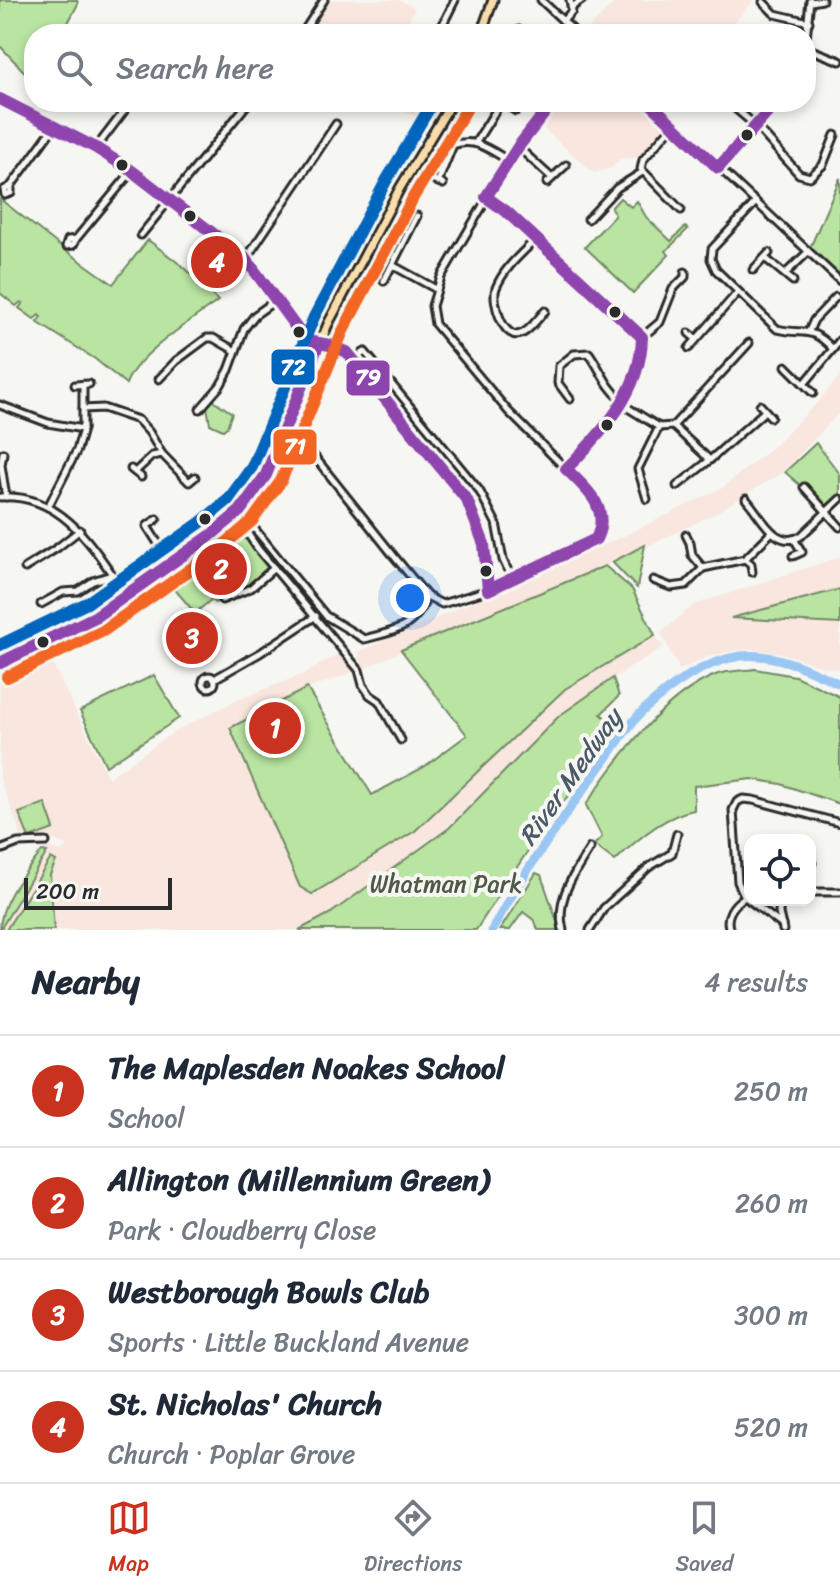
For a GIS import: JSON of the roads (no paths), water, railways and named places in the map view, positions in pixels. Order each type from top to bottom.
[{"type":"main road","points":[[485,24],[493,0]]},
{"type":"main road","points":[[0,663],[78,627],[171,564],[237,513],[266,475],[319,343],[400,188],[446,112]]},
{"type":"street","points":[[308,24],[324,0]]},
{"type":"street","points":[[443,24],[455,0]]},
{"type":"street","points":[[541,0],[566,24]]},
{"type":"street","points":[[570,0],[572,7]]},
{"type":"street","points":[[563,21],[572,7],[582,0]]},
{"type":"street","points":[[763,2],[775,14],[809,22],[811,1],[822,0]]},
{"type":"street","points":[[816,52],[840,61]]},
{"type":"street","points":[[0,99],[24,111]]},
{"type":"street","points":[[25,112],[96,148],[132,171],[246,259],[303,339],[309,343],[341,348],[353,359],[467,500],[485,541],[488,590]]},
{"type":"street","points":[[96,148],[123,112]]},
{"type":"street","points":[[141,235],[241,112]]},
{"type":"street","points":[[476,142],[495,112]]},
{"type":"street","points":[[292,415],[306,446],[427,596],[442,604],[488,590],[594,542],[601,532],[600,510],[593,496],[508,411],[435,324],[432,306],[436,289],[486,197],[545,112]]},
{"type":"street","points":[[659,112],[840,281]]},
{"type":"street","points":[[740,112],[799,174],[810,177],[823,165],[835,135]]},
{"type":"street","points":[[718,168],[768,112]]},
{"type":"street","points":[[246,259],[336,124]]},
{"type":"street","points":[[588,219],[617,188],[641,173],[643,160],[673,125]]},
{"type":"street","points":[[11,186],[54,127]]},
{"type":"street","points":[[438,182],[453,145],[466,141],[476,142],[509,161]]},
{"type":"street","points":[[518,147],[550,181],[566,165]]},
{"type":"street","points":[[76,239],[132,171]]},
{"type":"street","points":[[641,173],[681,210]]},
{"type":"street","points":[[486,197],[507,212],[642,337],[644,354],[638,377],[593,441],[566,469]]},
{"type":"street","points":[[756,202],[712,249],[711,259],[716,270],[783,331],[809,331],[833,349]]},
{"type":"street","points":[[384,281],[417,216]]},
{"type":"street","points":[[536,239],[505,271],[494,292],[497,315],[516,335],[524,333],[545,310]]},
{"type":"street","points":[[785,274],[808,252]]},
{"type":"street","points":[[753,270],[767,256],[793,281]]},
{"type":"street","points":[[392,265],[436,289]]},
{"type":"street","points":[[642,337],[660,322],[673,289],[685,277],[685,272]]},
{"type":"street","points":[[689,348],[738,292]]},
{"type":"street","points":[[809,331],[814,320],[836,297]]},
{"type":"street","points":[[200,409],[229,370],[244,329],[255,315],[276,300]]},
{"type":"street","points":[[689,333],[696,339]]},
{"type":"street","points":[[159,379],[176,361],[207,338],[213,338],[234,350]]},
{"type":"street","points":[[805,383],[840,340]]},
{"type":"street","points":[[570,399],[558,383],[559,366],[574,354],[589,353],[600,368],[608,388],[621,402],[659,427],[673,426],[749,343]]},
{"type":"street","points":[[353,359],[365,352],[479,490],[496,523],[503,560],[512,579]]},
{"type":"street","points":[[736,356],[742,362]]},
{"type":"street","points":[[786,366],[813,393]]},
{"type":"street","points":[[48,507],[67,473],[83,429],[86,384],[75,385]]},
{"type":"street","points":[[0,405],[48,423],[83,429]]},
{"type":"street","points":[[760,405],[771,417]]},
{"type":"street","points":[[83,409],[103,408],[138,420],[162,454],[189,482],[195,477]]},
{"type":"street","points":[[677,486],[765,411]]},
{"type":"street","points":[[673,426],[710,460]]},
{"type":"street","points":[[647,499],[638,469],[659,427]]},
{"type":"street","points":[[279,447],[306,446]]},
{"type":"street","points":[[3,453],[3,497],[48,507],[68,518],[126,595]]},
{"type":"street","points":[[141,477],[133,470],[152,456],[162,454]]},
{"type":"street","points":[[804,487],[840,527]]},
{"type":"street","points":[[746,499],[772,532],[784,540],[794,539],[840,499]]},
{"type":"street","points":[[237,513],[326,616],[364,639],[404,628],[422,610],[427,596]]},
{"type":"street","points":[[237,513],[274,568],[359,670],[363,685],[379,701],[401,740]]},
{"type":"street","points":[[157,519],[147,526],[171,564]]},
{"type":"street","points":[[25,568],[80,530]]},
{"type":"street","points":[[653,580],[671,587],[686,585],[703,568],[745,559],[772,532]]},
{"type":"street","points":[[686,535],[692,555],[703,568]]},
{"type":"street","points":[[793,556],[802,552],[794,539]]},
{"type":"street","points":[[745,559],[751,564],[752,572]]},
{"type":"street","points":[[226,590],[225,599],[251,588],[274,568]]},
{"type":"street","points":[[41,604],[63,592],[78,591],[93,581],[112,575]]},
{"type":"street","points":[[659,591],[661,583]]},
{"type":"street","points":[[216,678],[316,616]]},
{"type":"street","points":[[744,891],[738,882],[734,808],[740,799],[840,823]]},
{"type":"street","points":[[590,930],[604,908],[649,867],[672,853],[677,834]]},
{"type":"street","points":[[0,850],[18,843],[46,842]]},
{"type":"street","points":[[563,930],[560,917],[564,891],[590,848]]},
{"type":"street","points":[[816,892],[840,892]]},
{"type":"street","points":[[730,930],[727,922],[729,914],[744,898]]},
{"type":"street","points":[[759,906],[783,927]]},
{"type":"street","points":[[779,906],[783,927]]},
{"type":"waterway","name":"River Medway","points":[[492,930],[545,844],[628,727],[677,683],[714,663],[754,655],[792,663],[840,684]]},
{"type":"place","name":"St. Nicholas' Church","points":[[217,262]]},
{"type":"place","name":"Allington (Millennium Green)","points":[[221,569]]},
{"type":"place","name":"Westborough Bowls Club","points":[[192,638]]},
{"type":"place","name":"The Maplesden Noakes School","points":[[275,728]]},
{"type":"park label","name":"Whatman Park","points":[[446,884]]}]
